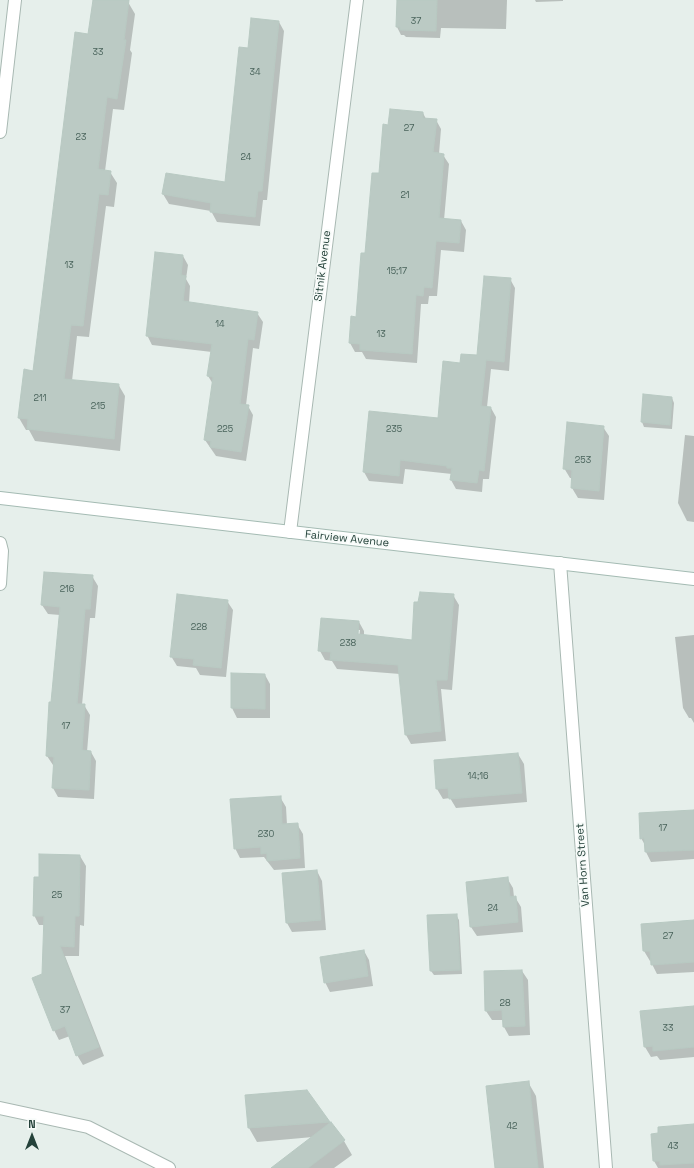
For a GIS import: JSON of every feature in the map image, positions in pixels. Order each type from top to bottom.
[{"type":"street","points":[[0,132],[15,0]]},
{"type":"street","name":"Sitnik Avenue","points":[[290,532],[357,0]]},
{"type":"street","name":"Fairview Avenue","points":[[0,498],[694,579]]},
{"type":"street","points":[[0,543],[2,551],[0,584]]},
{"type":"street","name":"Van Horn Street","points":[[560,563],[606,1168]]},
{"type":"street","points":[[0,1108],[88,1127],[168,1168]]},
{"type":"building","points":[[93,0],[129,0],[124,40],[126,40],[117,99],[107,97],[98,169],[111,171],[108,195],[99,194],[83,326],[71,325],[64,379],[119,384],[114,439],[27,429],[28,419],[18,418],[24,369],[33,371],[75,32],[88,34]]},
{"type":"building","points":[[397,0],[437,0],[436,31],[400,30],[400,27],[396,27]]},
{"type":"building","points":[[251,18],[279,21],[262,191],[258,191],[255,217],[210,212],[211,203],[162,194],[166,173],[225,182],[239,47],[248,48]]},
{"type":"building","points":[[390,109],[423,112],[423,118],[437,119],[433,152],[444,154],[439,218],[461,220],[459,243],[436,241],[432,288],[424,287],[423,296],[416,295],[412,354],[360,350],[360,344],[349,343],[351,316],[356,317],[361,253],[365,253],[372,173],[379,173],[383,124],[388,125]]},
{"type":"building","points":[[155,252],[183,255],[181,275],[186,276],[183,301],[258,312],[254,340],[248,339],[240,404],[249,405],[241,452],[210,447],[211,441],[204,440],[213,377],[207,376],[212,344],[146,336]]},
{"type":"building","points":[[484,276],[511,278],[504,362],[486,360],[481,406],[491,407],[484,471],[479,470],[477,483],[450,480],[452,468],[447,468],[447,466],[400,460],[399,476],[363,472],[369,411],[438,418],[443,361],[460,363],[461,354],[477,355]]},
{"type":"building","points":[[643,394],[672,397],[670,425],[641,422]]},
{"type":"building","points":[[567,422],[604,426],[599,491],[571,488],[572,470],[563,469]]},
{"type":"building","points":[[44,572],[93,575],[90,609],[85,609],[77,704],[85,704],[82,750],[91,751],[89,790],[52,788],[54,757],[46,756],[49,702],[51,702],[60,607],[41,605]]},
{"type":"building","points":[[420,592],[454,594],[447,680],[436,680],[441,731],[405,735],[398,665],[330,660],[331,652],[318,651],[321,618],[359,621],[358,634],[412,640],[414,602],[418,602]]},
{"type":"building","points":[[177,594],[228,600],[221,668],[193,665],[194,659],[170,657]]},
{"type":"building","points":[[231,673],[265,674],[265,709],[231,708]]},
{"type":"building","points":[[518,753],[522,793],[449,799],[448,788],[436,789],[434,760]]},
{"type":"building","points":[[281,796],[282,824],[298,823],[300,858],[267,861],[267,853],[261,854],[261,847],[234,849],[230,799]]},
{"type":"building","points":[[694,810],[694,850],[645,852],[644,838],[640,839],[639,813]]},
{"type":"building","points":[[39,854],[80,855],[79,916],[75,916],[74,947],[60,946],[99,1047],[76,1056],[65,1026],[53,1031],[32,978],[42,974],[44,916],[33,916],[34,877],[39,877]]},
{"type":"building","points":[[317,870],[321,920],[286,923],[282,873]]},
{"type":"building","points":[[508,877],[510,897],[516,896],[518,922],[470,927],[466,882]]},
{"type":"building","points":[[457,914],[460,970],[430,971],[427,915]]},
{"type":"building","points":[[694,920],[694,962],[651,965],[650,951],[643,951],[641,924]]},
{"type":"building","points":[[364,950],[368,976],[324,983],[320,957]]},
{"type":"building","points":[[522,970],[525,1026],[503,1027],[502,1010],[485,1011],[484,971]]},
{"type":"building","points":[[694,1006],[694,1047],[653,1051],[653,1046],[644,1047],[640,1011]]},
{"type":"building","points":[[529,1081],[538,1168],[495,1168],[486,1086]]},
{"type":"building","points":[[307,1090],[330,1122],[248,1128],[245,1095]]},
{"type":"building","points":[[331,1122],[345,1140],[308,1168],[271,1168]]},
{"type":"building","points":[[694,1124],[694,1163],[660,1165],[660,1161],[653,1161],[651,1134],[658,1133],[658,1127]]}]
